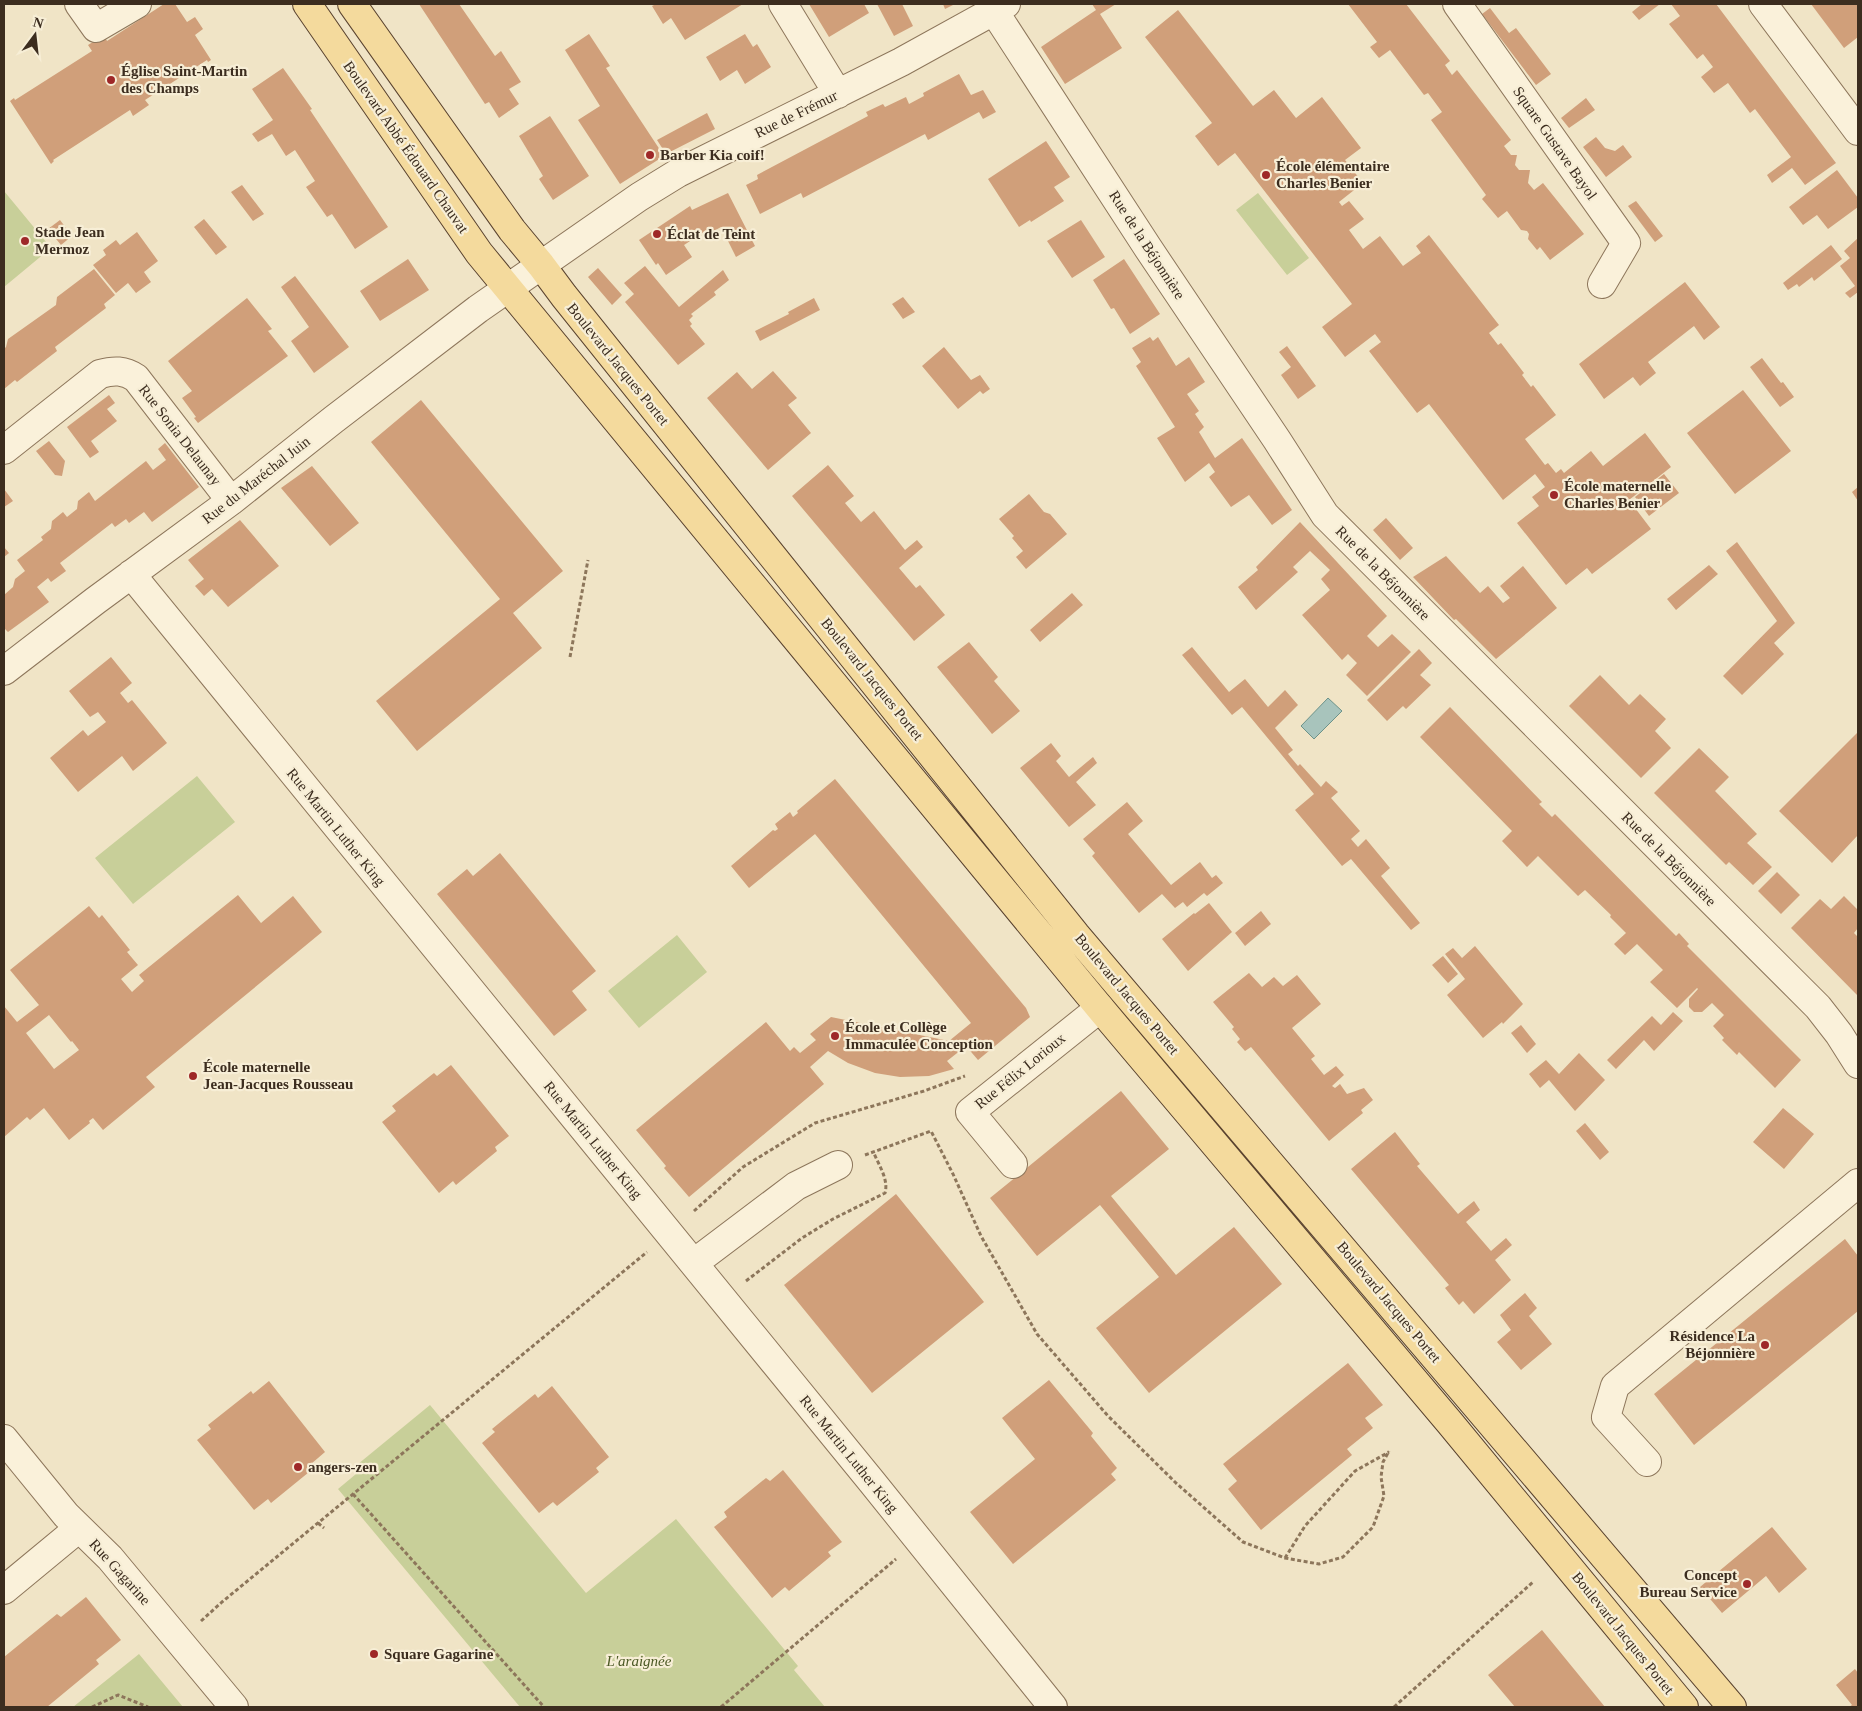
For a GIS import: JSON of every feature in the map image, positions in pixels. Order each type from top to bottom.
[{"type":"main road","name":"Boulevard Abbé Édouard Chauvat","points":[[307,4],[479,253],[508,288]]},
{"type":"main road","points":[[352,4],[512,230],[541,265]]},
{"type":"main road","name":"Boulevard Jacques Portet","points":[[541,265],[1076,935],[1732,1707]]},
{"type":"main road","name":"Boulevard Jacques Portet","points":[[508,288],[1100,1008],[1450,1423],[1684,1707]]},
{"type":"street","points":[[79,4],[96,28],[137,4]]},
{"type":"street","points":[[782,4],[838,94]]},
{"type":"street","name":"Square Gustave Bayol","points":[[1457,4],[1626,242],[1602,284]]},
{"type":"street","points":[[1762,4],[1858,131]]},
{"type":"street","name":"Rue de Frémur","points":[[508,288],[639,196],[678,173],[838,94],[1000,8]]},
{"type":"street","name":"Rue de la Béjonnière","points":[[1000,8],[1148,248],[1325,514],[1818,1007],[1839,1034],[1858,1064]]},
{"type":"street","name":"Rue du Maréchal Juin","points":[[4,671],[508,288]]},
{"type":"street","name":"Rue Sonia Delaunay","points":[[4,450],[100,374],[118,370],[136,378],[231,500]]},
{"type":"street","name":"Rue Martin Luther King","points":[[131,574],[694,1263],[1053,1707]]},
{"type":"street","name":"Rue Félix Lorioux","points":[[1013,1164],[970,1112],[1100,1008]]},
{"type":"street","points":[[694,1263],[796,1186],[838,1165]]},
{"type":"street","points":[[1647,1462],[1606,1417],[1615,1386],[1858,1183]]},
{"type":"street","name":"Rue Gagarine","points":[[4,1439],[66,1515],[110,1558],[234,1707]]},
{"type":"street","points":[[4,1590],[79,1528]]},
{"type":"path","points":[[570,657],[588,560]]},
{"type":"path","points":[[694,1211],[742,1167],[815,1123],[924,1091],[969,1075]]},
{"type":"path","points":[[744,1283],[802,1238],[833,1219],[885,1193],[887,1187],[885,1180],[873,1151],[931,1131],[954,1174],[980,1236],[1037,1334],[1108,1416],[1176,1483],[1243,1542],[1285,1558],[1319,1564],[1343,1557],[1373,1527],[1384,1496],[1381,1477],[1383,1462],[1389,1451],[1355,1470],[1305,1526],[1285,1558]]},
{"type":"path","points":[[196,1626],[222,1602],[644,1254]]},
{"type":"path","points":[[353,1494],[544,1707]]},
{"type":"path","points":[[318,1523],[324,1528]]},
{"type":"path","points":[[722,1707],[902,1554]]},
{"type":"path","points":[[1394,1707],[1533,1582]]},
{"type":"path","points":[[92,1707],[118,1695],[148,1707]]},
{"type":"green space","name":"Stade Jean Mermoz","points":[[4,191],[51,248],[4,287]]},
{"type":"green space","points":[[1258,193],[1309,258],[1287,275],[1236,210]]},
{"type":"green space","points":[[197,776],[235,822],[133,904],[95,858]]},
{"type":"green space","points":[[677,935],[707,972],[639,1028],[608,991]]},
{"type":"green space","name":"L'araignée","points":[[430,1405],[586,1593],[676,1519],[798,1666],[794,1670],[825,1707],[520,1707],[338,1489],[356,1474],[352,1469]]},
{"type":"green space","points":[[139,1654],[183,1707],[73,1707]]},
{"type":"water","points":[[1328,698],[1342,711],[1314,739],[1301,726]]},
{"type":"building","name":"Église Saint-Martin des Champs","points":[[164,4],[175,4],[187,22],[195,17],[203,29],[195,35],[211,60],[208,62],[207,60],[145,100],[149,105],[133,116],[130,110],[53,160],[51,164],[10,101],[14,98],[15,100],[92,51],[88,45],[104,35],[107,41]]},
{"type":"building","points":[[419,4],[459,4],[495,56],[501,51],[521,82],[509,89],[519,104],[499,118],[489,102],[485,104]]},
{"type":"building","points":[[656,4],[743,4],[685,40],[671,18],[663,24],[652,6]]},
{"type":"building","points":[[809,4],[864,4],[869,13],[829,37]]},
{"type":"building","points":[[877,4],[902,4],[913,26],[894,36]]},
{"type":"building","points":[[943,4],[955,4],[945,9]]},
{"type":"building","points":[[1092,4],[1116,4],[1100,14],[1122,48],[1065,84],[1041,47],[1096,10]]},
{"type":"building","points":[[1348,4],[1406,4],[1450,61],[1445,65],[1452,75],[1457,70],[1511,140],[1504,146],[1511,155],[1517,155],[1515,165],[1519,170],[1530,170],[1528,183],[1534,190],[1543,183],[1584,234],[1550,260],[1540,247],[1537,250],[1528,239],[1529,234],[1527,231],[1521,230],[1507,211],[1498,218],[1482,199],[1486,195],[1431,120],[1442,112],[1428,93],[1424,95],[1390,50],[1379,58],[1370,47],[1377,42]]},
{"type":"building","points":[[1642,4],[1660,4],[1639,20],[1632,12]]},
{"type":"building","points":[[1671,4],[1716,4],[1836,163],[1805,185],[1792,168],[1772,183],[1767,175],[1791,157],[1755,109],[1750,113],[1728,83],[1714,93],[1701,77],[1713,67],[1703,54],[1697,59],[1669,24],[1680,16]]},
{"type":"building","points":[[1811,4],[1858,4],[1858,37],[1844,48]]},
{"type":"building","points":[[1490,8],[1509,33],[1516,28],[1551,74],[1536,85],[1482,14]]},
{"type":"building","points":[[1178,10],[1253,106],[1274,90],[1296,118],[1322,97],[1361,148],[1345,160],[1363,183],[1339,202],[1342,206],[1349,201],[1364,219],[1349,230],[1363,249],[1380,236],[1403,266],[1421,253],[1416,246],[1429,235],[1499,325],[1489,333],[1498,345],[1501,343],[1524,373],[1522,375],[1531,387],[1533,385],[1556,415],[1525,439],[1545,465],[1548,463],[1556,473],[1561,469],[1564,473],[1591,451],[1603,466],[1645,433],[1671,467],[1629,500],[1651,529],[1592,574],[1587,568],[1566,585],[1517,523],[1539,506],[1532,497],[1545,487],[1535,474],[1503,500],[1429,404],[1417,413],[1369,351],[1381,342],[1375,334],[1345,357],[1322,327],[1352,304],[1235,153],[1218,166],[1195,136],[1212,123],[1145,37]]},
{"type":"building","points":[[589,34],[610,66],[606,68],[664,156],[620,184],[578,120],[600,106],[565,50]]},
{"type":"building","points":[[745,34],[753,47],[757,44],[771,67],[745,84],[737,70],[720,81],[706,57]]},
{"type":"building","points":[[283,68],[312,109],[310,110],[388,227],[355,249],[332,214],[327,217],[306,187],[315,181],[295,150],[286,156],[272,134],[258,142],[252,134],[273,120],[252,89]]},
{"type":"building","points":[[959,74],[971,95],[983,90],[996,112],[983,119],[979,112],[928,140],[925,134],[803,198],[801,193],[760,214],[746,185],[758,179],[757,175],[868,116],[866,112],[883,104],[885,107],[906,97],[909,104],[924,96],[923,93]]},
{"type":"building","points":[[1586,98],[1595,110],[1569,128],[1561,118]]},
{"type":"building","points":[[707,113],[715,129],[666,154],[657,140]]},
{"type":"building","points":[[550,116],[589,176],[553,200],[539,179],[543,176],[519,136]]},
{"type":"building","points":[[1596,137],[1605,148],[1615,151],[1623,145],[1632,157],[1606,177],[1583,147]]},
{"type":"building","points":[[1046,141],[1070,177],[1054,187],[1064,201],[1031,222],[1030,220],[1019,227],[988,179]]},
{"type":"building","points":[[1837,170],[1858,198],[1858,207],[1828,229],[1817,215],[1803,225],[1789,207]]},
{"type":"building","points":[[242,185],[264,214],[253,221],[231,192]]},
{"type":"building","points":[[728,193],[755,246],[736,257],[721,227],[705,236],[704,232],[684,245],[692,257],[666,275],[658,263],[656,265],[639,240],[690,206],[692,210]]},
{"type":"building","points":[[1636,201],[1663,236],[1655,242],[1628,206]]},
{"type":"building","points":[[204,219],[227,247],[216,255],[194,227]]},
{"type":"building","points":[[60,220],[72,236],[61,245],[48,229]]},
{"type":"building","points":[[1081,220],[1105,257],[1072,278],[1047,241]]},
{"type":"building","points":[[137,232],[158,261],[144,272],[151,282],[136,293],[128,283],[116,293],[93,265],[106,255],[103,250],[116,240],[120,245]]},
{"type":"building","points":[[1858,238],[1858,292],[1850,298],[1845,293],[1855,286],[1840,266],[1850,258],[1844,251]]},
{"type":"building","points":[[1831,245],[1842,259],[1814,281],[1812,277],[1799,287],[1797,284],[1788,290],[1783,283]]},
{"type":"building","points":[[408,259],[429,290],[380,321],[360,291]]},
{"type":"building","points":[[1124,259],[1160,314],[1130,334],[1114,308],[1111,309],[1093,280]]},
{"type":"building","points":[[645,266],[679,307],[723,270],[729,280],[714,292],[716,295],[691,314],[693,316],[689,320],[692,324],[690,326],[705,344],[678,365],[625,302],[634,294],[624,283]]},
{"type":"building","points":[[598,268],[622,295],[612,305],[588,277]]},
{"type":"building","points":[[94,269],[115,295],[104,304],[106,308],[55,347],[57,351],[17,382],[15,380],[4,389],[4,349],[8,339],[56,305],[57,297]]},
{"type":"building","points":[[295,276],[349,347],[314,373],[291,341],[309,327],[281,287]]},
{"type":"building","points":[[1685,282],[1720,327],[1704,340],[1694,326],[1648,362],[1656,373],[1640,386],[1633,377],[1604,399],[1579,364]]},
{"type":"building","points":[[903,297],[915,312],[903,319],[892,304]]},
{"type":"building","points":[[247,298],[272,329],[268,331],[288,356],[198,423],[194,418],[196,417],[182,398],[192,391],[168,361]]},
{"type":"building","points":[[814,298],[820,310],[760,341],[755,331],[789,314],[788,312]]},
{"type":"building","points":[[1150,337],[1153,341],[1158,337],[1176,366],[1189,357],[1205,382],[1187,394],[1199,411],[1195,414],[1204,427],[1199,432],[1215,458],[1242,438],[1292,510],[1272,525],[1249,495],[1231,507],[1209,477],[1215,472],[1209,463],[1185,482],[1157,438],[1175,427],[1136,366],[1141,362],[1132,348]]},
{"type":"building","points":[[1287,346],[1316,386],[1298,399],[1281,375],[1291,367],[1279,352]]},
{"type":"building","points":[[944,347],[971,380],[980,375],[990,389],[983,394],[980,391],[958,409],[922,366]]},
{"type":"building","points":[[1762,358],[1794,397],[1780,407],[1750,367]]},
{"type":"building","points":[[773,371],[797,398],[788,405],[811,433],[768,470],[707,398],[737,372],[752,389]]},
{"type":"building","points":[[1743,390],[1791,451],[1735,494],[1687,433]]},
{"type":"building","points":[[109,395],[115,403],[107,409],[117,421],[91,441],[99,452],[90,458],[67,427]]},
{"type":"building","points":[[421,400],[563,571],[513,613],[542,648],[417,751],[376,701],[500,599],[371,442]]},
{"type":"building","points":[[49,441],[65,461],[62,476],[55,475],[36,451]]},
{"type":"building","points":[[165,443],[199,487],[152,522],[144,512],[129,523],[126,519],[115,527],[112,523],[60,563],[66,571],[51,582],[48,578],[37,587],[49,602],[8,632],[4,630],[4,595],[13,587],[15,579],[25,571],[17,560],[43,540],[41,537],[51,529],[52,521],[63,512],[67,517],[77,509],[78,501],[89,492],[95,501],[146,461],[153,470],[166,460],[158,449]]},
{"type":"building","points":[[828,465],[854,496],[845,503],[861,522],[874,511],[905,550],[917,540],[923,547],[899,568],[916,588],[920,585],[945,615],[914,641],[792,496]]},
{"type":"building","points":[[312,466],[359,523],[330,546],[281,488]]},
{"type":"building","points":[[1664,474],[1679,493],[1649,516],[1635,497]]},
{"type":"building","points":[[1858,487],[1858,501],[1852,492]]},
{"type":"building","points":[[4,489],[13,501],[4,507]]},
{"type":"building","points":[[1029,494],[1044,512],[1050,514],[1067,534],[1026,569],[1016,557],[1023,551],[1012,538],[1014,536],[999,519]]},
{"type":"building","points":[[1386,518],[1413,548],[1400,560],[1373,530]]},
{"type":"building","points":[[240,520],[279,566],[228,607],[212,589],[204,596],[195,586],[204,579],[188,560]]},
{"type":"building","points":[[1300,522],[1387,616],[1367,636],[1378,647],[1392,634],[1411,652],[1367,696],[1346,675],[1357,663],[1348,654],[1342,660],[1302,615],[1330,590],[1321,579],[1330,570],[1310,551],[1293,567],[1298,572],[1256,610],[1238,587],[1258,570],[1256,567]]},
{"type":"building","points":[[1737,542],[1795,623],[1774,643],[1784,654],[1742,695],[1723,676],[1777,621],[1726,551]]},
{"type":"building","points":[[4,547],[9,553],[4,557]]},
{"type":"building","points":[[1446,556],[1480,593],[1488,586],[1503,603],[1510,598],[1500,586],[1523,566],[1557,608],[1496,659],[1456,619],[1454,620],[1413,577]]},
{"type":"building","points":[[1709,565],[1718,574],[1676,610],[1667,599]]},
{"type":"building","points":[[1072,593],[1083,605],[1040,642],[1030,630]]},
{"type":"building","points":[[969,642],[998,677],[994,681],[1020,711],[992,734],[937,667]]},
{"type":"building","points":[[1192,647],[1229,692],[1245,679],[1268,707],[1285,690],[1298,705],[1275,728],[1293,750],[1288,754],[1321,787],[1326,781],[1338,792],[1331,798],[1360,831],[1351,839],[1358,847],[1366,839],[1390,868],[1381,876],[1420,923],[1411,930],[1351,859],[1342,866],[1295,810],[1314,794],[1242,707],[1232,715],[1182,655]]},
{"type":"building","points":[[1419,649],[1432,663],[1420,675],[1431,685],[1406,709],[1403,706],[1387,721],[1367,700]]},
{"type":"building","points":[[111,657],[132,683],[120,693],[128,703],[132,700],[167,743],[133,771],[122,756],[78,792],[50,758],[83,730],[88,736],[106,722],[98,712],[90,717],[69,691]]},
{"type":"building","points":[[1600,675],[1629,705],[1640,694],[1666,719],[1655,731],[1671,748],[1641,778],[1569,706]]},
{"type":"building","points":[[1450,707],[1542,802],[1539,804],[1552,817],[1555,814],[1676,936],[1679,933],[1689,944],[1687,946],[1801,1060],[1775,1088],[1739,1052],[1737,1055],[1722,1040],[1724,1038],[1713,1026],[1724,1015],[1712,1003],[1702,1012],[1694,1012],[1689,1007],[1689,999],[1697,988],[1677,1008],[1650,982],[1663,970],[1637,944],[1625,955],[1614,944],[1626,933],[1610,917],[1611,915],[1585,890],[1578,896],[1538,856],[1527,867],[1502,841],[1512,831],[1420,737]]},
{"type":"building","points":[[1858,732],[1858,835],[1832,863],[1779,811]]},
{"type":"building","points":[[1051,743],[1061,756],[1056,761],[1069,777],[1093,757],[1097,763],[1076,782],[1096,805],[1069,827],[1020,768]]},
{"type":"building","points":[[1699,748],[1729,777],[1715,791],[1757,834],[1747,843],[1772,867],[1753,885],[1729,862],[1726,865],[1654,793]]},
{"type":"building","points":[[835,779],[1026,1008],[1030,1017],[978,1060],[966,1046],[947,1061],[954,1069],[929,1076],[900,1077],[875,1073],[848,1063],[828,1051],[810,1067],[824,1084],[689,1197],[664,1168],[666,1166],[636,1130],[766,1022],[790,1051],[794,1047],[800,1053],[816,1040],[810,1034],[831,1017],[949,1041],[971,1023],[815,834],[749,888],[731,866],[773,830],[778,829],[775,824],[790,812],[793,817],[798,813],[797,811]]},
{"type":"building","points":[[1127,802],[1143,821],[1128,834],[1171,885],[1200,862],[1212,878],[1216,875],[1223,883],[1207,896],[1204,893],[1187,907],[1183,902],[1175,908],[1162,894],[1139,913],[1092,856],[1095,853],[1083,839]]},
{"type":"building","points":[[500,853],[596,971],[572,991],[587,1010],[554,1036],[437,894],[467,869],[473,876]]},
{"type":"building","points":[[1777,872],[1800,895],[1781,914],[1758,891]]},
{"type":"building","points":[[238,895],[261,923],[293,896],[322,932],[146,1077],[155,1087],[103,1130],[93,1118],[89,1121],[90,1123],[69,1140],[44,1108],[30,1120],[27,1117],[4,1137],[4,1006],[17,1022],[39,1005],[10,970],[89,906],[99,918],[102,915],[130,950],[127,952],[138,965],[121,979],[132,992],[144,981],[139,975]],"holes":[[[49,1015],[79,1050],[54,1069],[26,1033]]]},
{"type":"building","points":[[1844,896],[1858,910],[1858,928],[1854,933],[1858,937],[1858,996],[1791,928],[1820,899],[1831,909]]},
{"type":"building","points":[[1209,903],[1232,932],[1188,971],[1162,939]]},
{"type":"building","points":[[1261,911],[1271,924],[1245,946],[1235,933]]},
{"type":"building","points":[[1475,946],[1523,1004],[1503,1024],[1502,1022],[1483,1038],[1447,995],[1465,979],[1445,954],[1453,948],[1462,958]]},
{"type":"building","points":[[1443,956],[1458,974],[1448,983],[1432,965]]},
{"type":"building","points":[[1249,973],[1262,987],[1274,977],[1283,986],[1297,975],[1321,1004],[1292,1028],[1315,1056],[1311,1059],[1324,1075],[1336,1066],[1344,1075],[1332,1086],[1335,1088],[1340,1084],[1347,1094],[1364,1088],[1373,1100],[1361,1110],[1363,1113],[1329,1141],[1251,1047],[1245,1051],[1237,1042],[1240,1039],[1232,1029],[1234,1027],[1213,1002]]},
{"type":"building","points":[[1673,1012],[1683,1021],[1654,1051],[1644,1040],[1616,1069],[1607,1060],[1652,1016],[1661,1025]]},
{"type":"building","points":[[1521,1025],[1536,1044],[1527,1053],[1511,1033]]},
{"type":"building","points":[[1579,1053],[1605,1080],[1575,1111],[1549,1080],[1540,1088],[1529,1074],[1546,1060],[1559,1074]]},
{"type":"building","points":[[451,1065],[509,1136],[495,1147],[497,1151],[456,1185],[453,1181],[439,1193],[382,1122],[396,1111],[392,1106],[434,1073],[437,1076]]},
{"type":"building","points":[[1121,1091],[1169,1149],[1111,1196],[1176,1275],[1234,1227],[1282,1284],[1149,1393],[1096,1328],[1159,1277],[1100,1205],[1037,1256],[990,1198]]},
{"type":"building","points":[[1783,1108],[1814,1134],[1784,1169],[1753,1142]]},
{"type":"building","points":[[1585,1123],[1609,1152],[1600,1160],[1576,1131]]},
{"type":"building","points":[[1395,1132],[1420,1164],[1417,1166],[1458,1214],[1474,1201],[1480,1210],[1466,1222],[1491,1251],[1506,1238],[1512,1245],[1495,1260],[1511,1280],[1474,1314],[1463,1301],[1459,1305],[1445,1288],[1449,1285],[1351,1169]]},
{"type":"building","points":[[896,1194],[984,1302],[872,1393],[784,1285]]},
{"type":"building","name":"Résidence La Béjonnière","points":[[1845,1239],[1858,1256],[1858,1311],[1694,1445],[1654,1394]]},
{"type":"building","points":[[1525,1293],[1537,1308],[1529,1316],[1552,1344],[1521,1370],[1497,1342],[1511,1330],[1500,1315]]},
{"type":"building","points":[[1348,1363],[1383,1405],[1365,1418],[1373,1428],[1347,1449],[1352,1455],[1261,1530],[1228,1489],[1237,1481],[1223,1464]]},
{"type":"building","points":[[1049,1380],[1093,1433],[1091,1436],[1117,1468],[1111,1474],[1116,1480],[1013,1564],[970,1512],[1035,1459],[1002,1418]]},
{"type":"building","points":[[269,1381],[325,1452],[311,1464],[314,1468],[271,1503],[268,1499],[254,1510],[197,1440],[211,1429],[208,1425],[251,1391],[253,1394]]},
{"type":"building","points":[[552,1386],[609,1457],[596,1468],[599,1472],[557,1506],[553,1502],[539,1513],[482,1443],[495,1432],[492,1429],[535,1394],[538,1398]]},
{"type":"building","points":[[783,1470],[842,1542],[828,1552],[831,1556],[789,1591],[785,1587],[772,1598],[714,1527],[727,1517],[724,1512],[766,1478],[770,1481]]},
{"type":"building","points":[[1772,1527],[1807,1569],[1779,1593],[1766,1576],[1722,1613],[1700,1587]]},
{"type":"building","points":[[86,1597],[121,1640],[96,1660],[99,1664],[47,1707],[4,1707],[4,1657],[57,1614],[61,1617]]},
{"type":"building","points":[[1542,1630],[1605,1707],[1515,1707],[1488,1675]]},
{"type":"building","points":[[1855,1669],[1858,1673],[1858,1707],[1849,1707],[1852,1705],[1836,1685]]},
{"type":"place","name":"Église Saint-Martin des Champs","points":[[111,80]]},
{"type":"place","name":"Barber Kia coif!","points":[[650,155]]},
{"type":"place","name":"École élémentaire Charles Benier","points":[[1266,175]]},
{"type":"place","name":"Éclat de Teint","points":[[657,234]]},
{"type":"place","name":"Stade Jean Mermoz","points":[[25,241]]},
{"type":"place","name":"École maternelle Charles Benier","points":[[1554,495]]},
{"type":"place","name":"École et Collège Immaculée Conception","points":[[835,1036]]},
{"type":"place","name":"École maternelle Jean-Jacques Rousseau","points":[[193,1076]]},
{"type":"place","name":"Résidence La Béjonnière","points":[[1765,1345]]},
{"type":"place","name":"angers-zen","points":[[298,1467]]},
{"type":"place","name":"Concept Bureau Service","points":[[1747,1584]]},
{"type":"place","name":"Square Gagarine","points":[[374,1654]]}]
